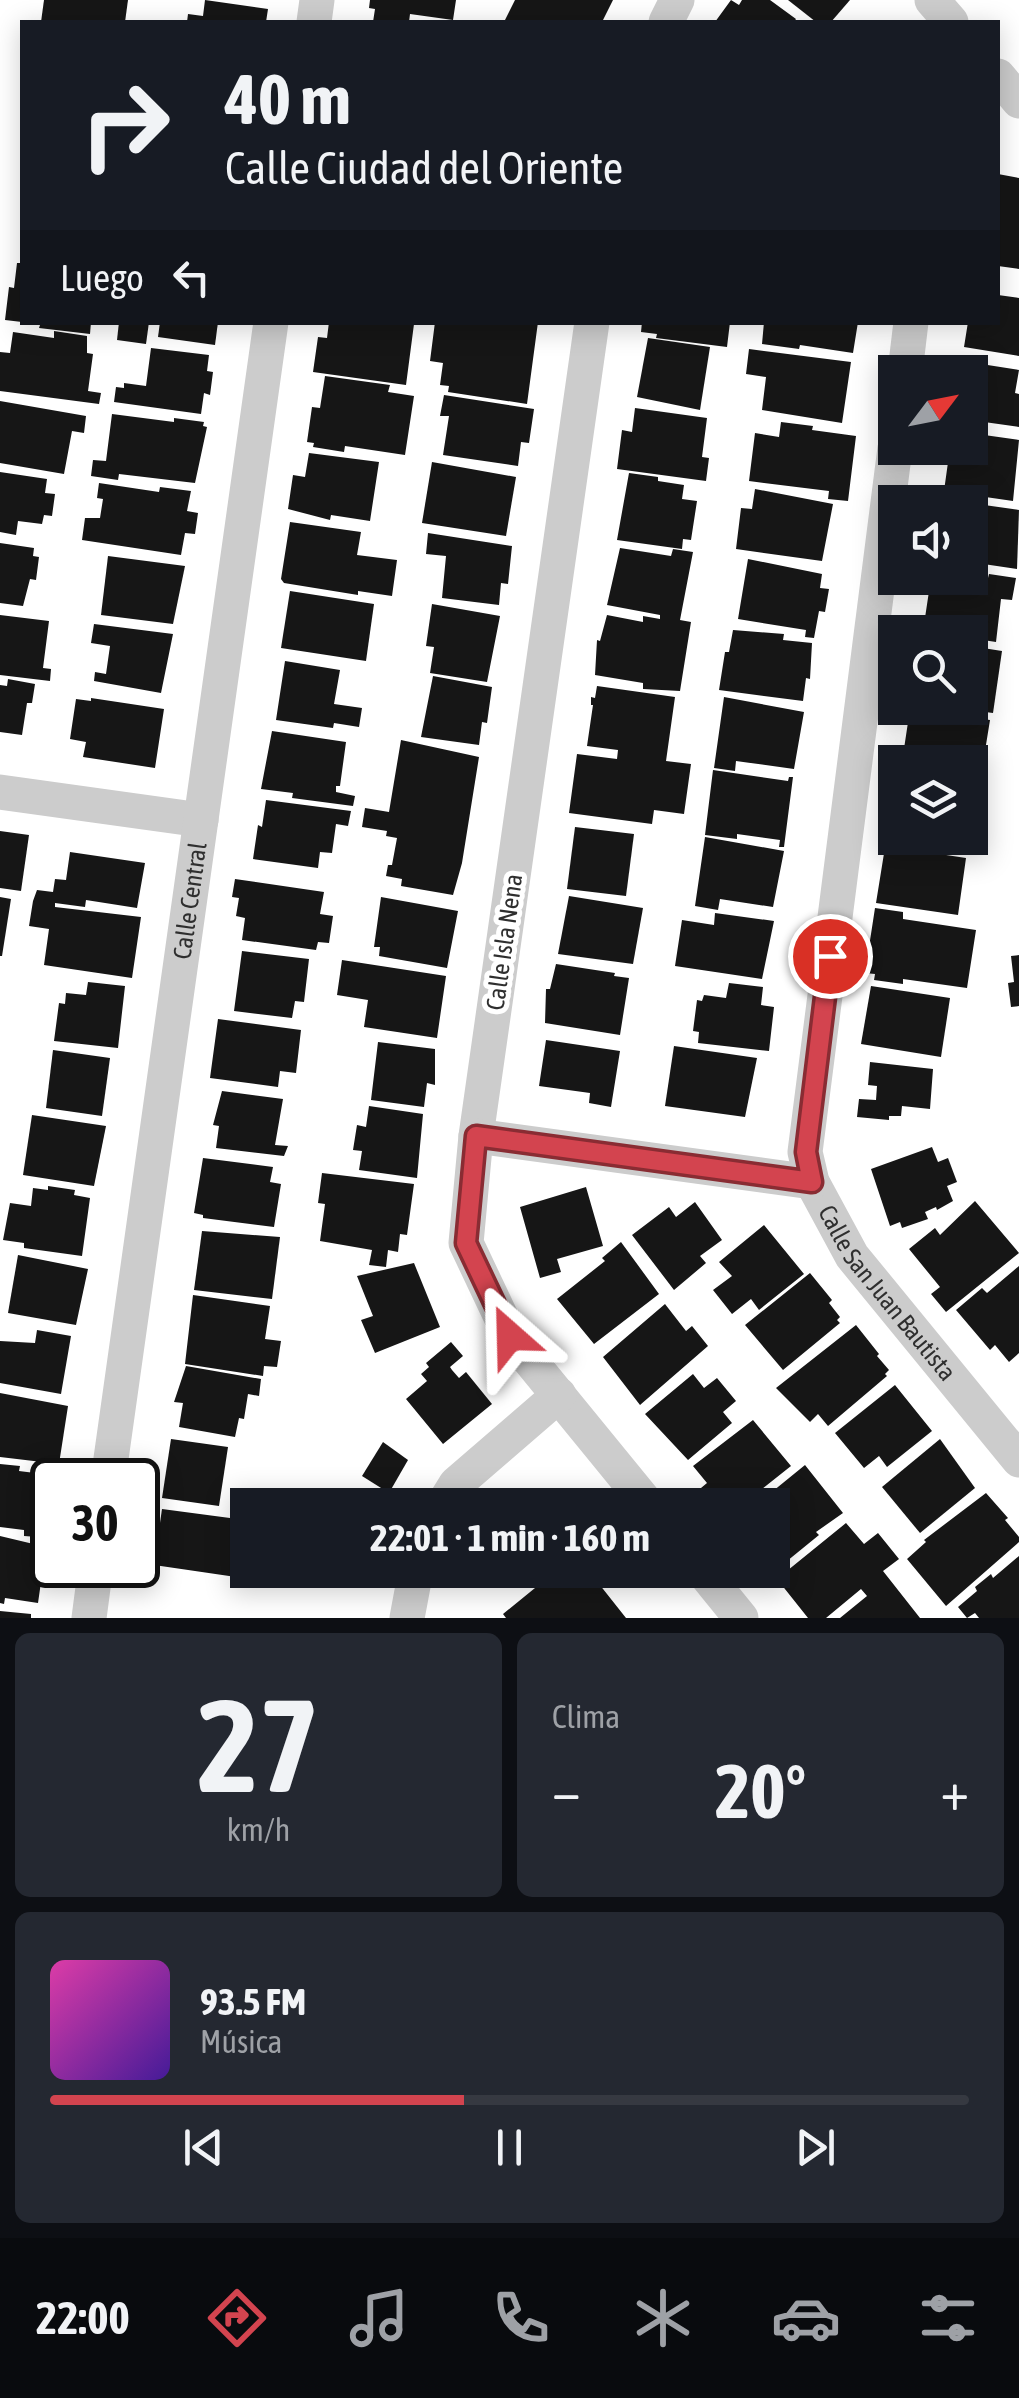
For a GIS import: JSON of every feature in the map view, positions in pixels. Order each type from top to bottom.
[{"type":"street","points":[[932,0],[949,20]]},
{"type":"street","name":"Calle Central","points":[[111,1458],[272,325]]},
{"type":"street","name":"Calle Isla Nena","points":[[592,325],[476,1136],[466,1243],[510,1336],[634,1488]]},
{"type":"street","points":[[906,355],[911,325]]},
{"type":"street","name":"Calle San Juan Bautista","points":[[893,465],[806,1152],[812,1182],[852,1256],[1019,1460]]},
{"type":"street","points":[[0,792],[201,820]]},
{"type":"street","points":[[476,1136],[812,1182]]},
{"type":"street","points":[[454,1488],[559,1396]]},
{"type":"street","points":[[88,1618],[93,1588]]},
{"type":"street","points":[[407,1618],[413,1588]]},
{"type":"street","points":[[717,1588],[741,1618]]},
{"type":"building","points":[[44,0],[128,0],[125,20],[41,20]]},
{"type":"building","points":[[205,0],[268,9],[266,20],[187,20],[188,14],[203,16]]},
{"type":"building","points":[[370,0],[456,0],[453,20],[410,14],[409,20],[373,20],[375,9],[369,8]]},
{"type":"building","points":[[515,0],[613,0],[603,20],[505,20]]},
{"type":"building","points":[[731,0],[739,5],[742,0],[770,0],[796,19],[795,20],[716,20]]},
{"type":"building","points":[[788,0],[850,0],[833,20],[813,20]]},
{"type":"building","points":[[1000,174],[1019,178],[1019,269],[1000,266]]},
{"type":"building","points":[[20,263],[20,322],[5,320],[9,287],[14,288]]},
{"type":"building","points":[[1000,295],[1019,298],[1019,356],[964,347],[968,325],[1000,325]]},
{"type":"building","points":[[40,325],[91,325],[90,334],[39,328]]},
{"type":"building","points":[[119,325],[149,325],[146,344],[117,340]]},
{"type":"building","points":[[160,325],[218,325],[215,345],[158,337]]},
{"type":"building","points":[[329,325],[414,325],[406,385],[313,372],[318,337],[327,338]]},
{"type":"building","points":[[435,325],[538,325],[527,404],[448,392],[449,386],[440,385],[443,363],[430,361]]},
{"type":"building","points":[[642,325],[730,325],[727,347],[656,338],[657,334],[641,332]]},
{"type":"building","points":[[764,325],[858,325],[853,353],[762,344]]},
{"type":"building","points":[[54,331],[87,336],[87,353],[93,354],[88,391],[101,393],[99,404],[0,391],[0,352],[10,353],[13,332],[54,338]]},
{"type":"building","points":[[648,338],[710,347],[700,410],[637,397]]},
{"type":"building","points":[[151,348],[209,355],[207,371],[213,372],[210,395],[204,393],[201,414],[114,402],[116,387],[124,388],[124,383],[146,386]]},
{"type":"building","points":[[749,349],[851,362],[842,423],[762,410],[766,377],[746,374]]},
{"type":"building","points":[[988,365],[1019,370],[1015,393],[1019,394],[1019,427],[988,423]]},
{"type":"building","points":[[325,376],[390,385],[388,392],[414,396],[405,455],[345,446],[344,452],[313,447],[314,443],[307,442],[312,407],[320,408]]},
{"type":"building","points":[[444,395],[534,409],[529,443],[521,442],[518,466],[443,455],[449,416],[440,416]]},
{"type":"building","points":[[0,401],[86,416],[84,433],[72,431],[64,474],[0,463]]},
{"type":"building","points":[[635,408],[707,418],[702,457],[709,458],[706,481],[617,469],[622,430],[632,432]]},
{"type":"building","points":[[112,414],[204,422],[207,427],[195,483],[119,474],[118,480],[91,476],[93,460],[106,461]]},
{"type":"building","points":[[781,422],[856,436],[848,501],[828,499],[829,491],[749,481],[755,433],[779,437]]},
{"type":"building","points":[[988,436],[1019,440],[1013,501],[988,497],[988,485],[945,485],[948,465],[988,465]]},
{"type":"building","points":[[309,453],[379,462],[370,521],[331,515],[330,520],[288,509],[293,475],[305,477]]},
{"type":"building","points":[[432,462],[516,477],[506,536],[422,523]]},
{"type":"building","points":[[0,472],[47,479],[45,493],[55,494],[52,516],[44,515],[42,524],[18,521],[16,535],[0,532]]},
{"type":"building","points":[[629,473],[684,485],[682,499],[697,501],[691,540],[683,539],[682,549],[617,540]]},
{"type":"building","points":[[99,483],[159,492],[160,487],[191,491],[187,511],[198,513],[195,534],[185,533],[181,555],[82,540],[85,518],[100,518],[103,499],[97,498]]},
{"type":"building","points":[[755,489],[833,504],[822,561],[736,549],[741,508],[752,509]]},
{"type":"building","points":[[988,506],[1019,510],[1017,569],[988,565]]},
{"type":"building","points":[[290,522],[361,532],[357,555],[397,560],[392,596],[358,591],[358,595],[284,583],[281,579]]},
{"type":"building","points":[[428,533],[512,546],[508,584],[501,583],[499,605],[442,598],[446,556],[426,554]]},
{"type":"building","points":[[0,543],[34,548],[33,556],[39,557],[36,580],[30,579],[23,606],[0,603]]},
{"type":"building","points":[[620,548],[671,556],[673,549],[693,552],[680,620],[691,622],[680,691],[643,689],[643,683],[595,675],[597,640],[600,641],[607,615],[643,622],[643,616],[660,619],[660,615],[607,605]]},
{"type":"building","points":[[108,556],[185,566],[173,624],[101,615]]},
{"type":"building","points":[[748,559],[822,574],[820,588],[829,589],[825,612],[819,611],[814,638],[805,637],[806,630],[738,619]]},
{"type":"building","points":[[989,574],[1016,578],[1012,600],[1001,599],[996,642],[988,641],[988,615],[925,615],[928,595],[988,595]]},
{"type":"building","points":[[290,591],[374,604],[366,661],[281,648]]},
{"type":"building","points":[[432,604],[500,616],[487,682],[430,673],[434,647],[426,646]]},
{"type":"building","points":[[0,615],[49,621],[43,668],[51,669],[50,681],[0,675]]},
{"type":"building","points":[[94,624],[173,634],[161,693],[94,681],[95,672],[106,674],[110,646],[91,643]]},
{"type":"building","points":[[733,630],[784,634],[783,640],[812,643],[810,679],[806,678],[803,701],[719,690]]},
{"type":"building","points":[[988,649],[1002,651],[993,713],[988,712]]},
{"type":"building","points":[[285,661],[340,670],[334,704],[362,708],[359,727],[334,723],[333,728],[276,720]]},
{"type":"building","points":[[433,676],[492,687],[479,745],[421,737]]},
{"type":"building","points":[[8,679],[35,684],[32,703],[27,703],[22,735],[0,732],[0,685],[7,686]]},
{"type":"building","points":[[597,686],[675,697],[666,761],[691,764],[684,814],[654,810],[652,824],[569,813],[577,754],[617,759],[618,750],[587,746],[591,697],[595,698]]},
{"type":"building","points":[[724,697],[804,712],[794,769],[736,761],[735,771],[714,768]]},
{"type":"building","points":[[76,699],[164,709],[155,768],[83,757],[86,742],[70,739]]},
{"type":"building","points":[[990,720],[986,745],[905,745],[908,725],[988,725]]},
{"type":"building","points":[[272,731],[346,742],[336,792],[355,796],[353,806],[292,798],[293,793],[261,789]]},
{"type":"building","points":[[401,740],[479,757],[453,895],[401,886],[402,879],[386,876],[397,838],[386,836],[387,831],[362,827],[365,808],[389,812]]},
{"type":"building","points":[[713,770],[788,781],[793,777],[784,847],[779,847],[780,840],[737,834],[737,839],[705,835]]},
{"type":"building","points":[[266,800],[351,811],[348,826],[336,824],[332,853],[320,852],[318,868],[253,859]]},
{"type":"building","points":[[575,827],[634,834],[626,896],[567,889]]},
{"type":"building","points":[[0,831],[29,835],[21,891],[0,888]]},
{"type":"building","points":[[705,837],[784,851],[773,907],[720,899],[718,910],[695,906]]},
{"type":"building","points":[[70,852],[145,863],[137,908],[86,900],[85,907],[55,903],[55,907],[141,917],[132,978],[44,965],[49,929],[29,926],[33,901],[37,890],[53,892],[55,879],[66,880]]},
{"type":"building","points":[[884,855],[966,858],[958,915],[876,903]]},
{"type":"building","points":[[235,879],[324,892],[320,914],[333,916],[329,943],[318,942],[316,950],[242,940],[245,918],[236,916],[239,898],[232,897]]},
{"type":"building","points":[[569,896],[643,908],[633,964],[558,954]]},
{"type":"building","points":[[0,897],[11,899],[2,956],[0,956]]},
{"type":"building","points":[[381,897],[458,911],[447,968],[379,956],[380,947],[374,947]]},
{"type":"building","points":[[875,908],[903,912],[903,919],[976,930],[967,988],[903,979],[903,984],[874,980],[875,974],[865,973]]},
{"type":"building","points":[[715,913],[774,921],[762,979],[675,966],[682,920],[714,925]]},
{"type":"building","points":[[242,951],[309,959],[304,1002],[295,1001],[292,1018],[234,1011]]},
{"type":"building","points":[[1019,955],[1019,1006],[1011,1007],[1011,956]]},
{"type":"building","points":[[342,960],[446,976],[437,1038],[364,1027],[368,1000],[337,995]]},
{"type":"building","points":[[556,964],[629,978],[620,1035],[545,1023],[546,989],[550,989]]},
{"type":"building","points":[[88,982],[125,986],[118,1048],[54,1041],[59,1003],[65,1004],[66,993],[86,995]]},
{"type":"building","points":[[729,983],[763,987],[761,1005],[774,1007],[769,1051],[698,1043],[699,1032],[693,1031],[697,1000],[702,1001],[704,995],[726,998]]},
{"type":"building","points":[[871,986],[950,998],[941,1057],[861,1044]]},
{"type":"building","points":[[218,1019],[301,1030],[296,1073],[280,1071],[278,1087],[210,1078]]},
{"type":"building","points":[[546,1040],[620,1051],[611,1107],[589,1103],[590,1093],[539,1086]]},
{"type":"building","points":[[378,1042],[435,1049],[435,1085],[427,1083],[424,1107],[371,1100]]},
{"type":"building","points":[[674,1046],[757,1058],[745,1117],[665,1106]]},
{"type":"building","points":[[53,1050],[110,1058],[102,1116],[46,1108]]},
{"type":"building","points":[[870,1062],[933,1069],[930,1109],[902,1106],[901,1116],[889,1116],[889,1120],[857,1117],[859,1099],[876,1100],[877,1086],[868,1085]]},
{"type":"building","points":[[222,1091],[283,1099],[275,1145],[288,1146],[284,1156],[216,1148],[219,1126],[213,1125]]},
{"type":"building","points":[[369,1106],[423,1114],[417,1178],[359,1170],[362,1151],[353,1150],[357,1125],[366,1127]]},
{"type":"building","points":[[32,1115],[106,1126],[94,1186],[23,1175]]},
{"type":"building","points":[[932,1147],[938,1162],[948,1158],[957,1182],[947,1186],[953,1201],[925,1212],[928,1219],[902,1228],[900,1222],[890,1226],[871,1169]]},
{"type":"building","points":[[203,1158],[273,1167],[270,1182],[281,1184],[274,1227],[203,1218],[194,1213]]},
{"type":"building","points":[[322,1173],[414,1184],[407,1235],[400,1234],[398,1252],[388,1250],[386,1267],[369,1265],[372,1250],[320,1241],[325,1204],[318,1203]]},
{"type":"building","points":[[48,1186],[75,1190],[74,1195],[90,1198],[82,1256],[24,1248],[24,1243],[3,1240],[10,1203],[31,1206],[33,1188],[48,1190]]},
{"type":"building","points":[[586,1187],[603,1246],[557,1259],[561,1272],[540,1278],[520,1207]]},
{"type":"building","points":[[975,1201],[1019,1253],[946,1312],[931,1294],[940,1287],[909,1249],[935,1228],[940,1235]]},
{"type":"building","points":[[695,1202],[722,1240],[700,1256],[706,1263],[674,1290],[632,1235],[669,1207],[676,1217]]},
{"type":"building","points":[[764,1225],[804,1274],[759,1310],[751,1299],[732,1314],[713,1290],[732,1276],[719,1262]]},
{"type":"building","points":[[202,1231],[280,1237],[272,1299],[194,1290]]},
{"type":"building","points":[[621,1242],[659,1294],[594,1344],[557,1299],[605,1261],[602,1258]]},
{"type":"building","points":[[18,1255],[88,1269],[76,1325],[8,1313]]},
{"type":"building","points":[[414,1263],[440,1327],[375,1353],[361,1320],[373,1316],[357,1276]]},
{"type":"building","points":[[1019,1266],[1019,1353],[1009,1362],[995,1345],[990,1350],[956,1310],[982,1288],[987,1293]]},
{"type":"building","points":[[810,1273],[832,1300],[829,1303],[840,1323],[783,1370],[745,1325]]},
{"type":"building","points":[[193,1295],[270,1306],[265,1339],[281,1341],[277,1367],[264,1366],[263,1376],[185,1364]]},
{"type":"building","points":[[665,1304],[686,1331],[692,1326],[708,1346],[640,1405],[603,1357]]},
{"type":"building","points":[[856,1325],[889,1370],[887,1376],[828,1426],[818,1414],[810,1422],[776,1388]]},
{"type":"building","points":[[37,1330],[71,1336],[61,1394],[0,1383],[0,1341],[35,1343]]},
{"type":"building","points":[[451,1342],[463,1356],[450,1367],[459,1378],[466,1372],[492,1404],[443,1444],[406,1399],[427,1381],[421,1374],[429,1367],[426,1363]]},
{"type":"building","points":[[186,1366],[261,1379],[259,1396],[248,1394],[244,1419],[239,1418],[235,1437],[179,1427],[183,1403],[174,1402]]},
{"type":"building","points":[[693,1374],[704,1388],[717,1378],[736,1401],[723,1412],[732,1423],[688,1460],[645,1414]]},
{"type":"building","points":[[895,1385],[932,1431],[887,1467],[879,1456],[864,1468],[835,1433]]},
{"type":"building","points":[[0,1393],[68,1406],[60,1458],[30,1461],[0,1457]]},
{"type":"building","points":[[753,1420],[791,1466],[763,1488],[701,1488],[707,1483],[693,1466]]},
{"type":"building","points":[[171,1439],[228,1447],[219,1506],[162,1498]]},
{"type":"building","points":[[940,1439],[975,1488],[920,1533],[882,1487]]},
{"type":"building","points":[[383,1442],[408,1460],[392,1488],[381,1488],[362,1476]]},
{"type":"building","points":[[0,1464],[20,1466],[19,1471],[30,1472],[30,1536],[24,1536],[24,1530],[0,1527]]},
{"type":"building","points":[[805,1465],[843,1513],[816,1532],[819,1535],[790,1559],[790,1488],[777,1488]]},
{"type":"building","points":[[986,1493],[1008,1518],[1005,1520],[1019,1542],[946,1606],[907,1559],[924,1540]]},
{"type":"building","points":[[162,1509],[230,1518],[230,1576],[160,1566]]},
{"type":"building","points":[[846,1523],[864,1544],[878,1533],[899,1559],[883,1571],[920,1618],[840,1618],[867,1596],[861,1589],[826,1618],[808,1618],[784,1588],[790,1588],[790,1568]]},
{"type":"building","points":[[0,1536],[30,1543],[30,1588],[40,1588],[38,1603],[5,1598],[4,1604],[0,1603]]},
{"type":"building","points":[[1019,1556],[1019,1618],[979,1618],[975,1613],[967,1618],[958,1607],[977,1591],[975,1587],[991,1574],[993,1578]]},
{"type":"building","points":[[535,1588],[602,1588],[626,1618],[506,1618],[503,1614]]},
{"type":"building","points":[[0,1611],[31,1614],[31,1618],[0,1618]]},
{"type":"route","points":[[510,1336],[466,1243],[476,1136],[812,1182],[806,1152],[830,956]]}]
